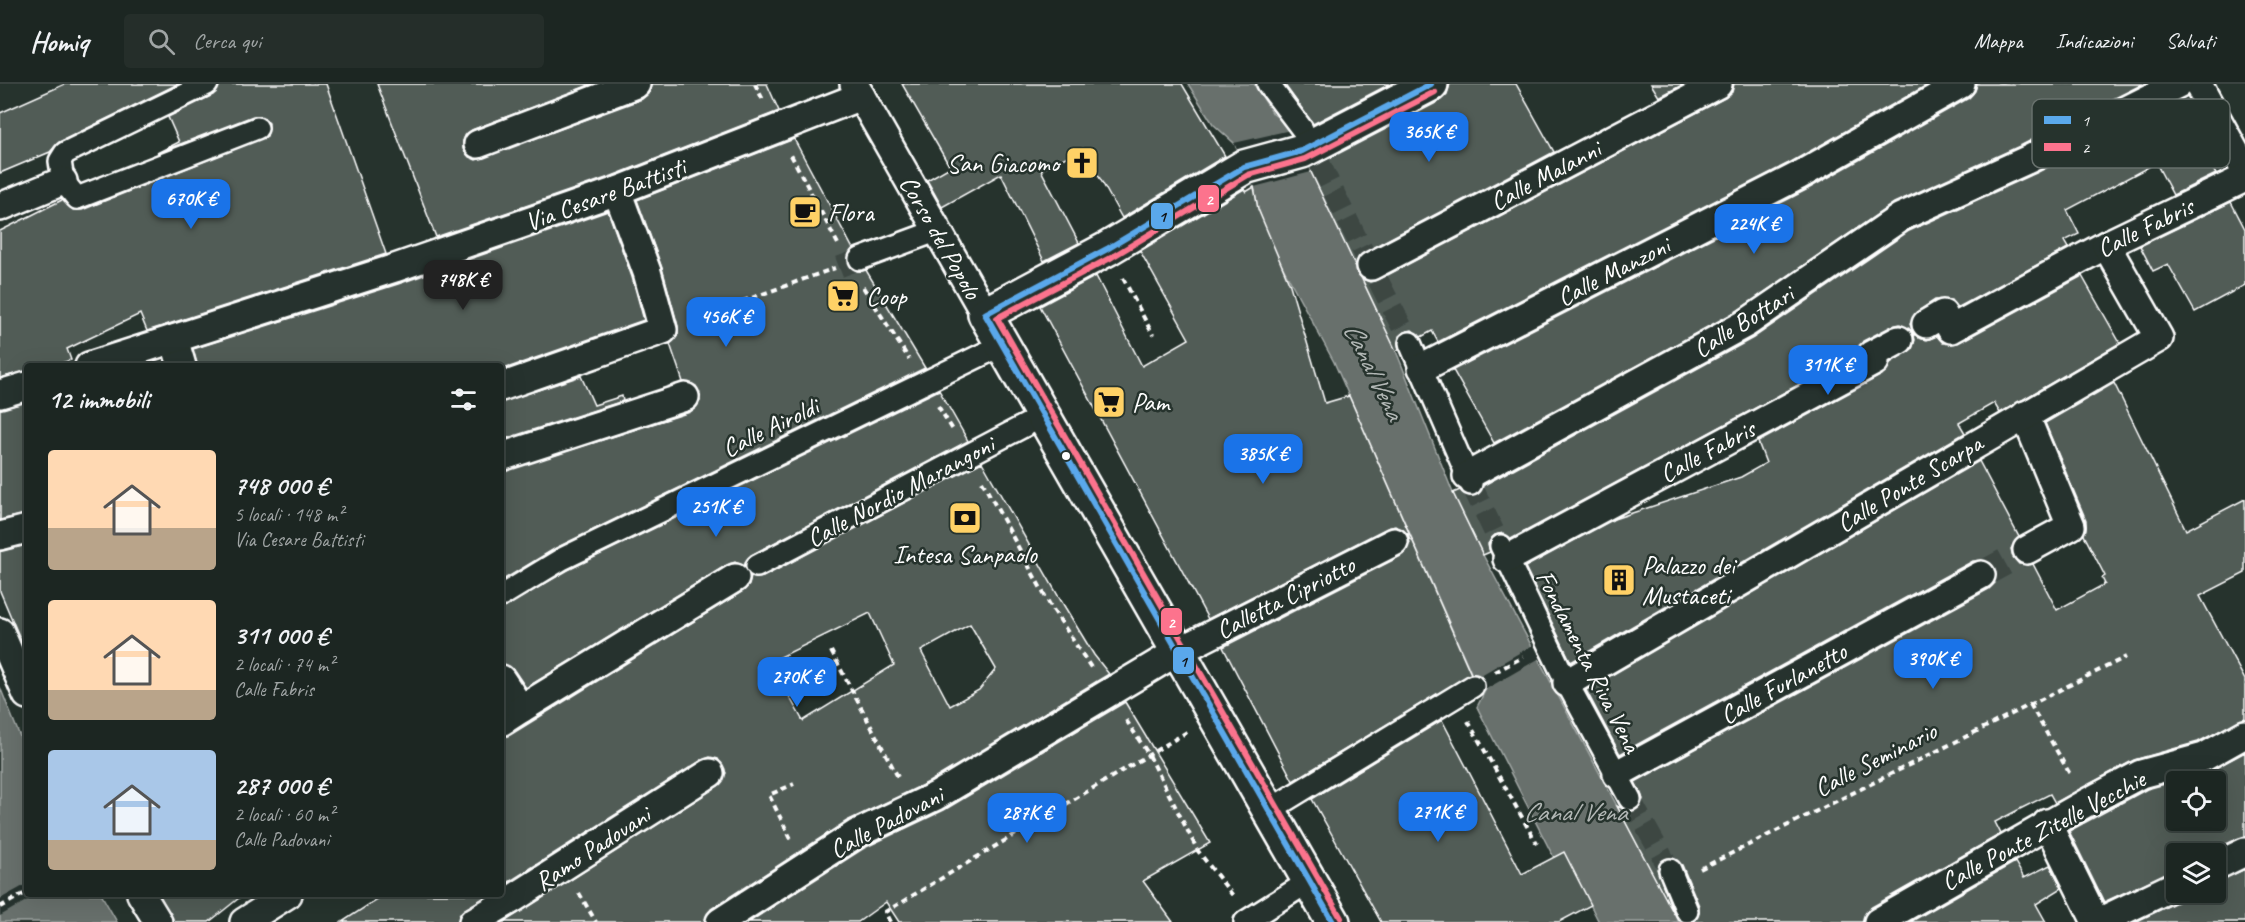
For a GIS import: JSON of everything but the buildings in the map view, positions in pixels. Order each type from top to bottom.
[{"type":"street","points":[[207,84],[65,153],[60,161],[63,181],[77,198],[257,128]]},
{"type":"street","points":[[478,144],[636,84]]},
{"type":"street","points":[[1268,84],[1302,140]]},
{"type":"street","points":[[985,314],[1107,249],[1244,167],[1431,84]]},
{"type":"street","name":"Calle Malanni","points":[[1371,267],[1718,84]]},
{"type":"street","name":"Calle Manzoni","points":[[1422,368],[1798,176],[1961,84]]},
{"type":"street","name":"Calle Bottari","points":[[2148,99],[2178,84]]},
{"type":"street","points":[[2198,84],[2206,99]]},
{"type":"street","name":"Via Cesare Battisti","points":[[98,363],[395,268],[617,191],[777,129],[857,90]]},
{"type":"street","name":"Corso del Popolo","points":[[857,90],[1308,882],[1333,922]]},
{"type":"street","points":[[2230,143],[2245,170]]},
{"type":"street","name":"Calle Bottari","points":[[1469,480],[1745,324],[1901,217],[2032,157]]},
{"type":"street","name":"Calle Fabris","points":[[1926,324],[1943,314],[1951,329],[2106,245],[2245,178]]},
{"type":"street","points":[[0,207],[63,181]]},
{"type":"street","points":[[504,386],[663,330],[647,272],[617,191]]},
{"type":"street","points":[[859,269],[936,231]]},
{"type":"street","name":"Calle Ponte Scarpa","points":[[1567,683],[2159,338],[2106,245]]},
{"type":"street","points":[[174,339],[181,363]]},
{"type":"street","name":"Calle Fabris","points":[[1504,552],[1875,361],[1871,355],[1899,340]]},
{"type":"street","points":[[1410,343],[1469,480]]},
{"type":"street","name":"Calle Airoldi","points":[[504,594],[562,559],[1002,345]]},
{"type":"street","points":[[0,394],[24,387]]},
{"type":"street","points":[[504,456],[685,397]]},
{"type":"street","points":[[2025,415],[2071,526],[2027,550]]},
{"type":"street","name":"Calle Nordio Marangoni","points":[[504,690],[511,715],[746,572],[1043,416]]},
{"type":"street","points":[[0,536],[24,530]]},
{"type":"street","name":"Calletta Cipriotto","points":[[1177,651],[1394,542]]},
{"type":"street","name":"Fondamenta Riva Vena","points":[[1504,552],[1567,683],[1630,799]]},
{"type":"street","name":"Calle Furlanetto","points":[[1617,774],[1981,575]]},
{"type":"street","points":[[0,632],[24,688]]},
{"type":"street","name":"Calle Padovani","points":[[720,922],[856,834],[914,806],[1177,651]]},
{"type":"street","points":[[1268,811],[1473,686]]},
{"type":"street","name":"Calle Ponte Zitelle Vecchie","points":[[1878,922],[2047,823],[2141,774],[2204,757],[2245,734]]},
{"type":"street","name":"Ramo Padovani","points":[[473,922],[710,773]]},
{"type":"street","points":[[2047,823],[2098,922],[2166,890]]},
{"type":"street","points":[[2226,861],[2245,852]]},
{"type":"street","points":[[1672,876],[1687,911]]},
{"type":"street","points":[[1248,920],[1308,882]]},
{"type":"street","points":[[143,897],[158,922]]},
{"type":"street","points":[[244,922],[283,897]]},
{"type":"path","points":[[755,84],[841,249]]},
{"type":"path","points":[[1107,249],[1153,335]]},
{"type":"path","points":[[663,330],[839,267]]},
{"type":"path","points":[[859,269],[968,456],[1050,605],[1149,755],[1198,851],[1248,920]]},
{"type":"path","points":[[831,651],[914,806]]},
{"type":"path","name":"Calle Seminario","points":[[1672,876],[2126,657]]},
{"type":"path","points":[[1491,675],[1520,658]]},
{"type":"path","points":[[1454,697],[1537,843]]},
{"type":"path","points":[[2030,704],[2086,803]]},
{"type":"path","points":[[890,922],[885,912],[1214,716]]},
{"type":"path","points":[[794,784],[769,795],[805,867]]},
{"type":"path","points":[[0,908],[24,894]]},
{"type":"water","name":"Canal Vena","points":[[1188,84],[1254,84],[1273,114],[1295,129],[1311,172],[1396,351],[1453,493],[1483,555],[1679,922],[1599,922],[1564,853],[1554,858],[1477,707],[1486,689],[1474,679],[1334,362],[1273,249],[1258,209],[1254,187],[1234,143],[1213,124]]},
{"type":"water","points":[[0,687],[24,747],[24,897],[103,897],[117,922],[0,922]]},
{"type":"pier","points":[[1295,129],[1311,172],[1254,187],[1234,143]]},
{"type":"pier","points":[[1533,645],[1540,658],[1486,689],[1474,679]]},
{"type":"pier","points":[[24,886],[24,897],[33,897],[0,916],[0,899]]},
{"type":"tunnel","points":[[1320,164],[1365,255]]},
{"type":"tunnel","points":[[839,267],[860,259]]},
{"type":"tunnel","points":[[1378,280],[1410,343]]},
{"type":"tunnel","points":[[1471,484],[1501,546]]},
{"type":"tunnel","points":[[1981,575],[2027,550]]},
{"type":"tunnel","points":[[1630,799],[1670,870]]},
{"type":"transit line","name":"1","points":[[1333,922],[985,314],[1107,249],[1244,167],[1302,151],[1431,84]]},
{"type":"transit line","name":"2","points":[[1341,918],[997,318],[1112,257],[1248,175],[1305,159],[1435,92]]},
{"type":"place","name":"San Giacomo","points":[[1082,163]]},
{"type":"place","name":"Flora","points":[[805,212]]},
{"type":"place","name":"Coop","points":[[843,296]]},
{"type":"place","name":"Pam","points":[[1109,402]]},
{"type":"place","name":"Intesa Sanpaolo","points":[[965,518]]},
{"type":"place","name":"Palazzo dei Mustaceti","points":[[1619,580]]}]
